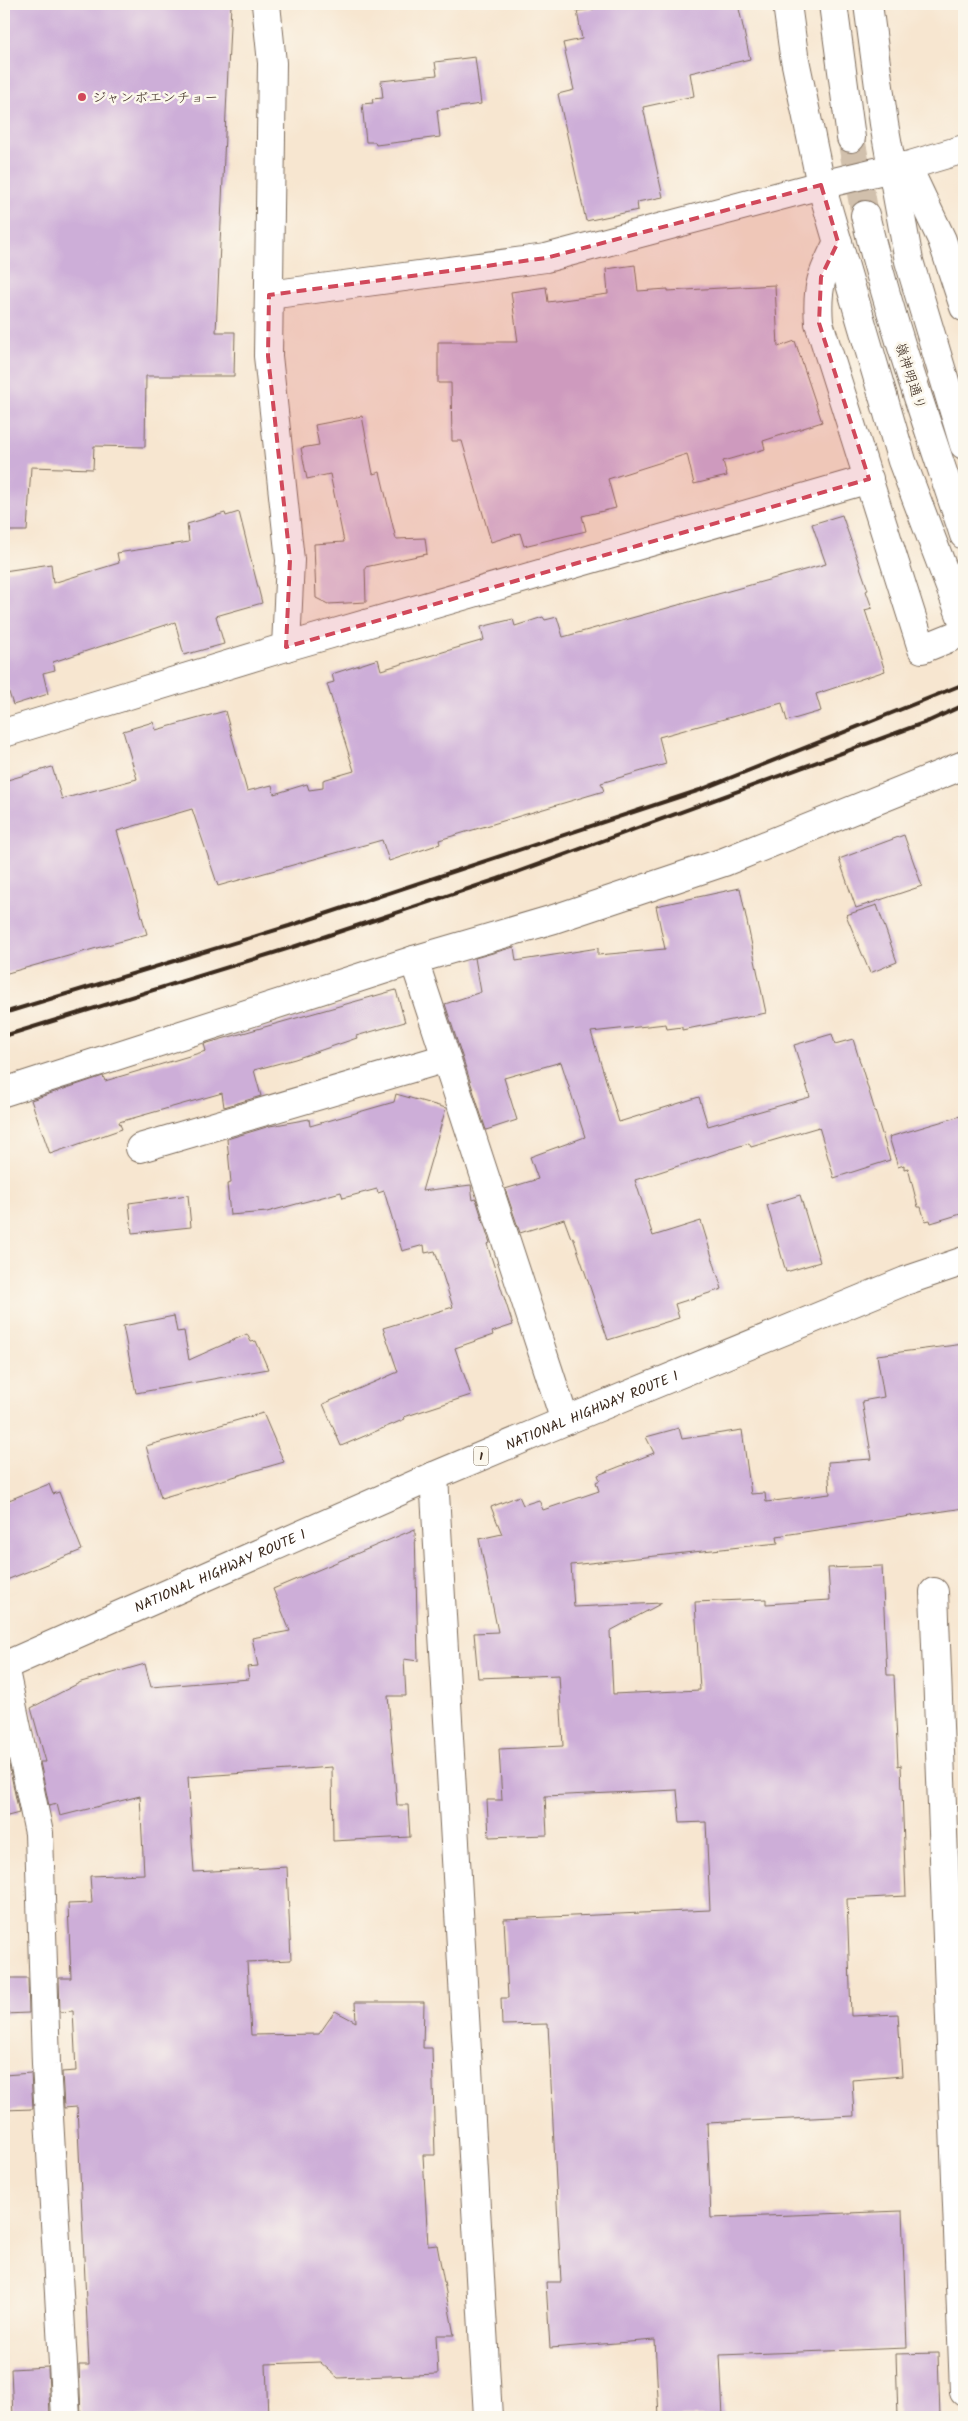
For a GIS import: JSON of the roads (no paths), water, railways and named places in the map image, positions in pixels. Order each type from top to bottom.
[{"type":"main road","points":[[266,4],[272,63],[268,356],[290,560],[286,647]]},
{"type":"main road","points":[[787,4],[794,55],[821,185],[902,461],[964,624]]},
{"type":"main road","points":[[834,4],[850,138]]},
{"type":"main road","points":[[868,4],[900,167],[909,261],[964,445]]},
{"type":"main road","points":[[269,295],[546,258],[964,149]]},
{"type":"main road","points":[[900,167],[942,240],[964,307]]},
{"type":"main road","name":"嶺神明通り","points":[[866,215],[878,269],[903,356],[964,535]]},
{"type":"main road","points":[[838,242],[821,277],[817,298],[819,323],[922,649],[964,632]]},
{"type":"main road","points":[[4,733],[286,647],[869,479]]},
{"type":"main road","points":[[4,1092],[414,960],[554,919],[724,862],[964,757]]},
{"type":"main road","points":[[414,960],[565,1421]]},
{"type":"main road","points":[[140,1148],[446,1058]]},
{"type":"main road","name":"NATIONAL HIGHWAY ROUTE 1","points":[[4,1666],[434,1476],[905,1281],[964,1261]]},
{"type":"main road","points":[[434,1476],[488,2417]]},
{"type":"main road","points":[[934,1592],[964,2392]]},
{"type":"main road","points":[[4,1666],[39,1833],[46,2064],[66,2417]]},
{"type":"tunnel","points":[[851,138],[865,215]]},
{"type":"railway","points":[[4,1013],[289,926],[700,790],[964,684]]},
{"type":"railway","points":[[4,1036],[293,947],[498,879],[929,721],[964,705]]},
{"type":"place","name":"ジャンボエンチョー","points":[[82,97]]}]
